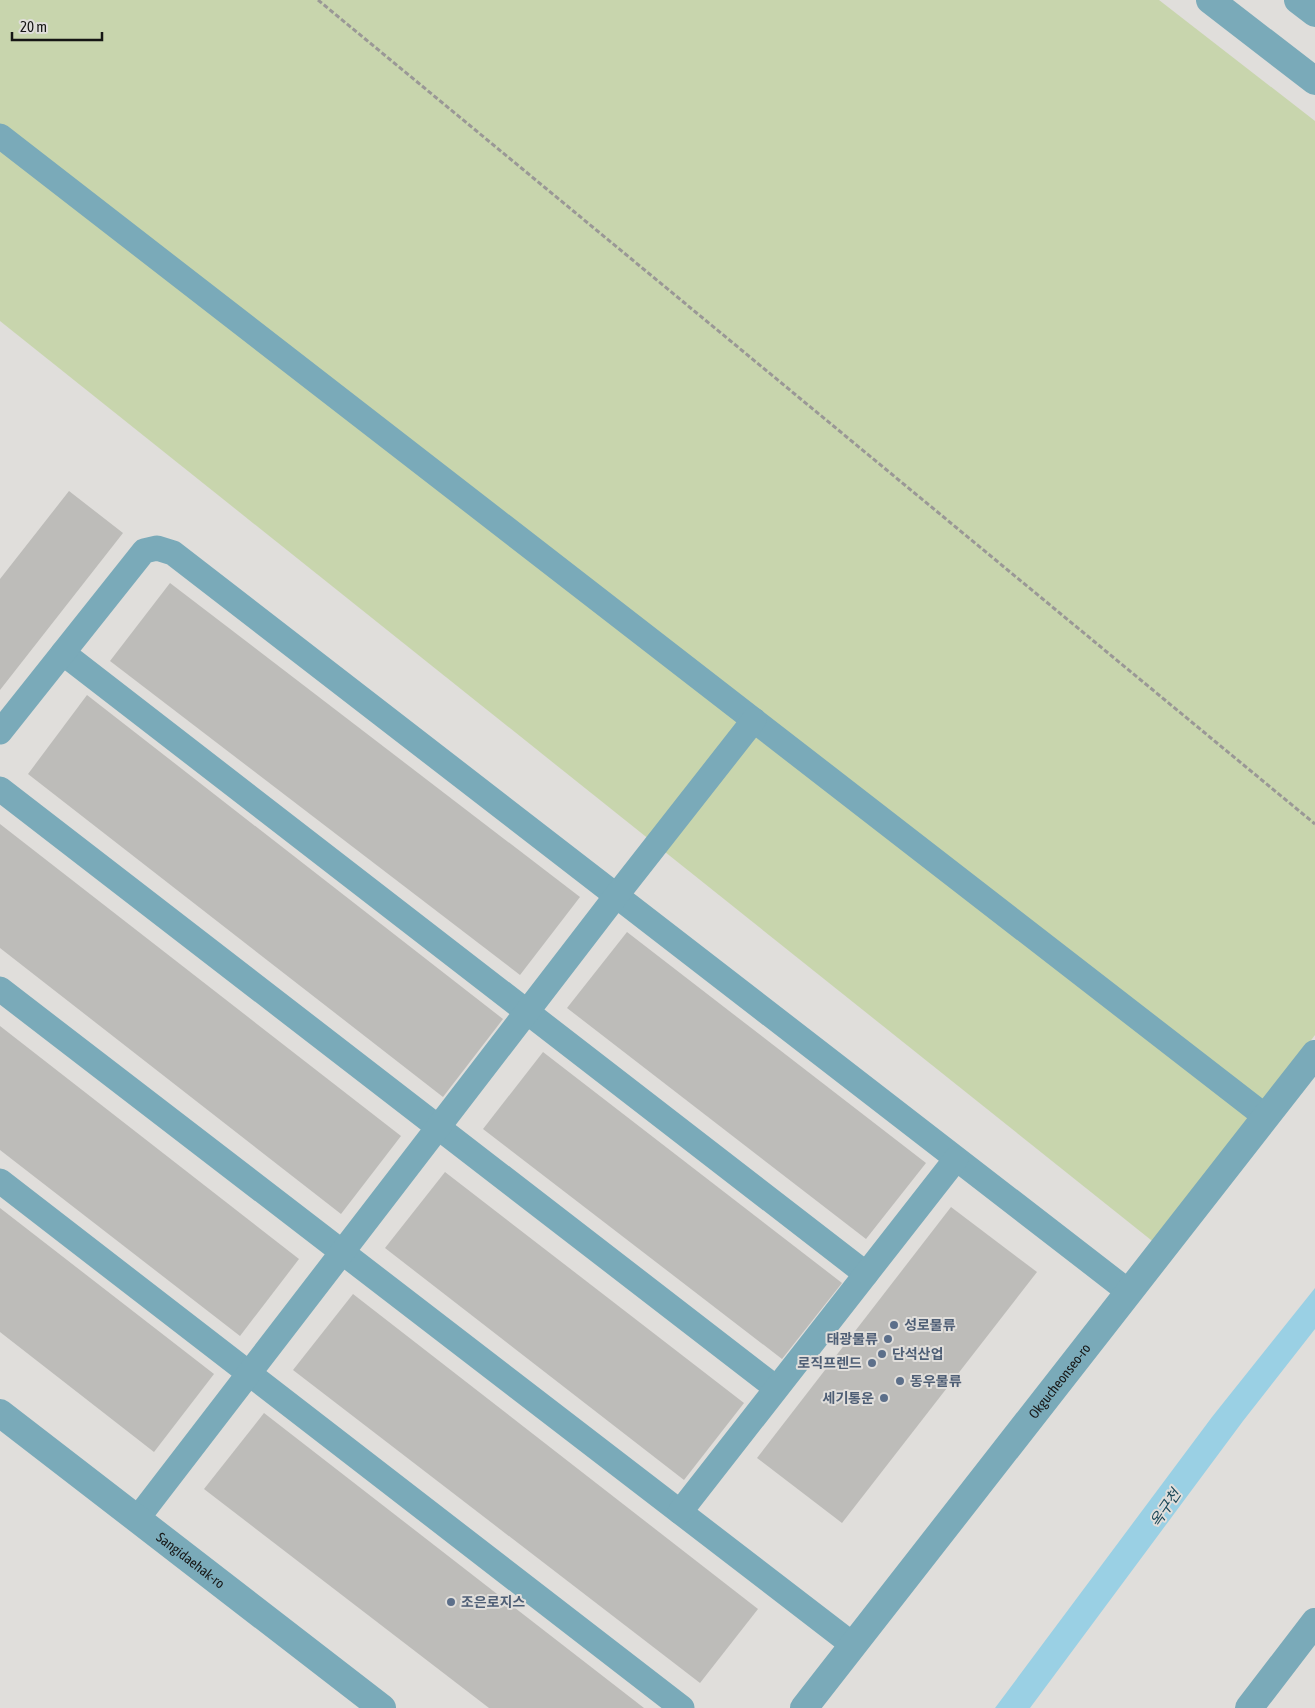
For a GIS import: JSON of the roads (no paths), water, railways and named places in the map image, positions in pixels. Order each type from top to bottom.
[{"type":"street","points":[[1210,0],[1315,81]]},
{"type":"street","points":[[1298,0],[1315,13]]},
{"type":"street","points":[[0,136],[1266,1116]]},
{"type":"street","points":[[0,732],[144,551],[157,548],[173,553],[1128,1292]]},
{"type":"street","points":[[63,653],[866,1274]]},
{"type":"street","points":[[137,1519],[527,1011],[754,720]]},
{"type":"street","points":[[0,789],[776,1388]]},
{"type":"street","points":[[0,989],[853,1645]]},
{"type":"street","name":"Okgucheonseo-ro","points":[[804,1708],[1315,1054]]},
{"type":"street","points":[[680,1512],[956,1159]]},
{"type":"street","points":[[0,1181],[682,1708]]},
{"type":"street","name":"Sangidaehak-ro","points":[[0,1413],[382,1708]]},
{"type":"street","points":[[1249,1708],[1315,1622]]},
{"type":"water","name":"옥구천","points":[[1315,1288],[1315,1329],[1243,1421],[1030,1708],[995,1708],[1212,1417]]},
{"type":"place","name":"성로물류","points":[[894,1325]]},
{"type":"place","name":"태광물류","points":[[888,1339]]},
{"type":"place","name":"단석산업","points":[[882,1354]]},
{"type":"place","name":"로직프렌드","points":[[872,1363]]},
{"type":"place","name":"동우물류","points":[[900,1381]]},
{"type":"place","name":"세기통운","points":[[884,1398]]},
{"type":"place","name":"조은로지스","points":[[451,1602]]}]
